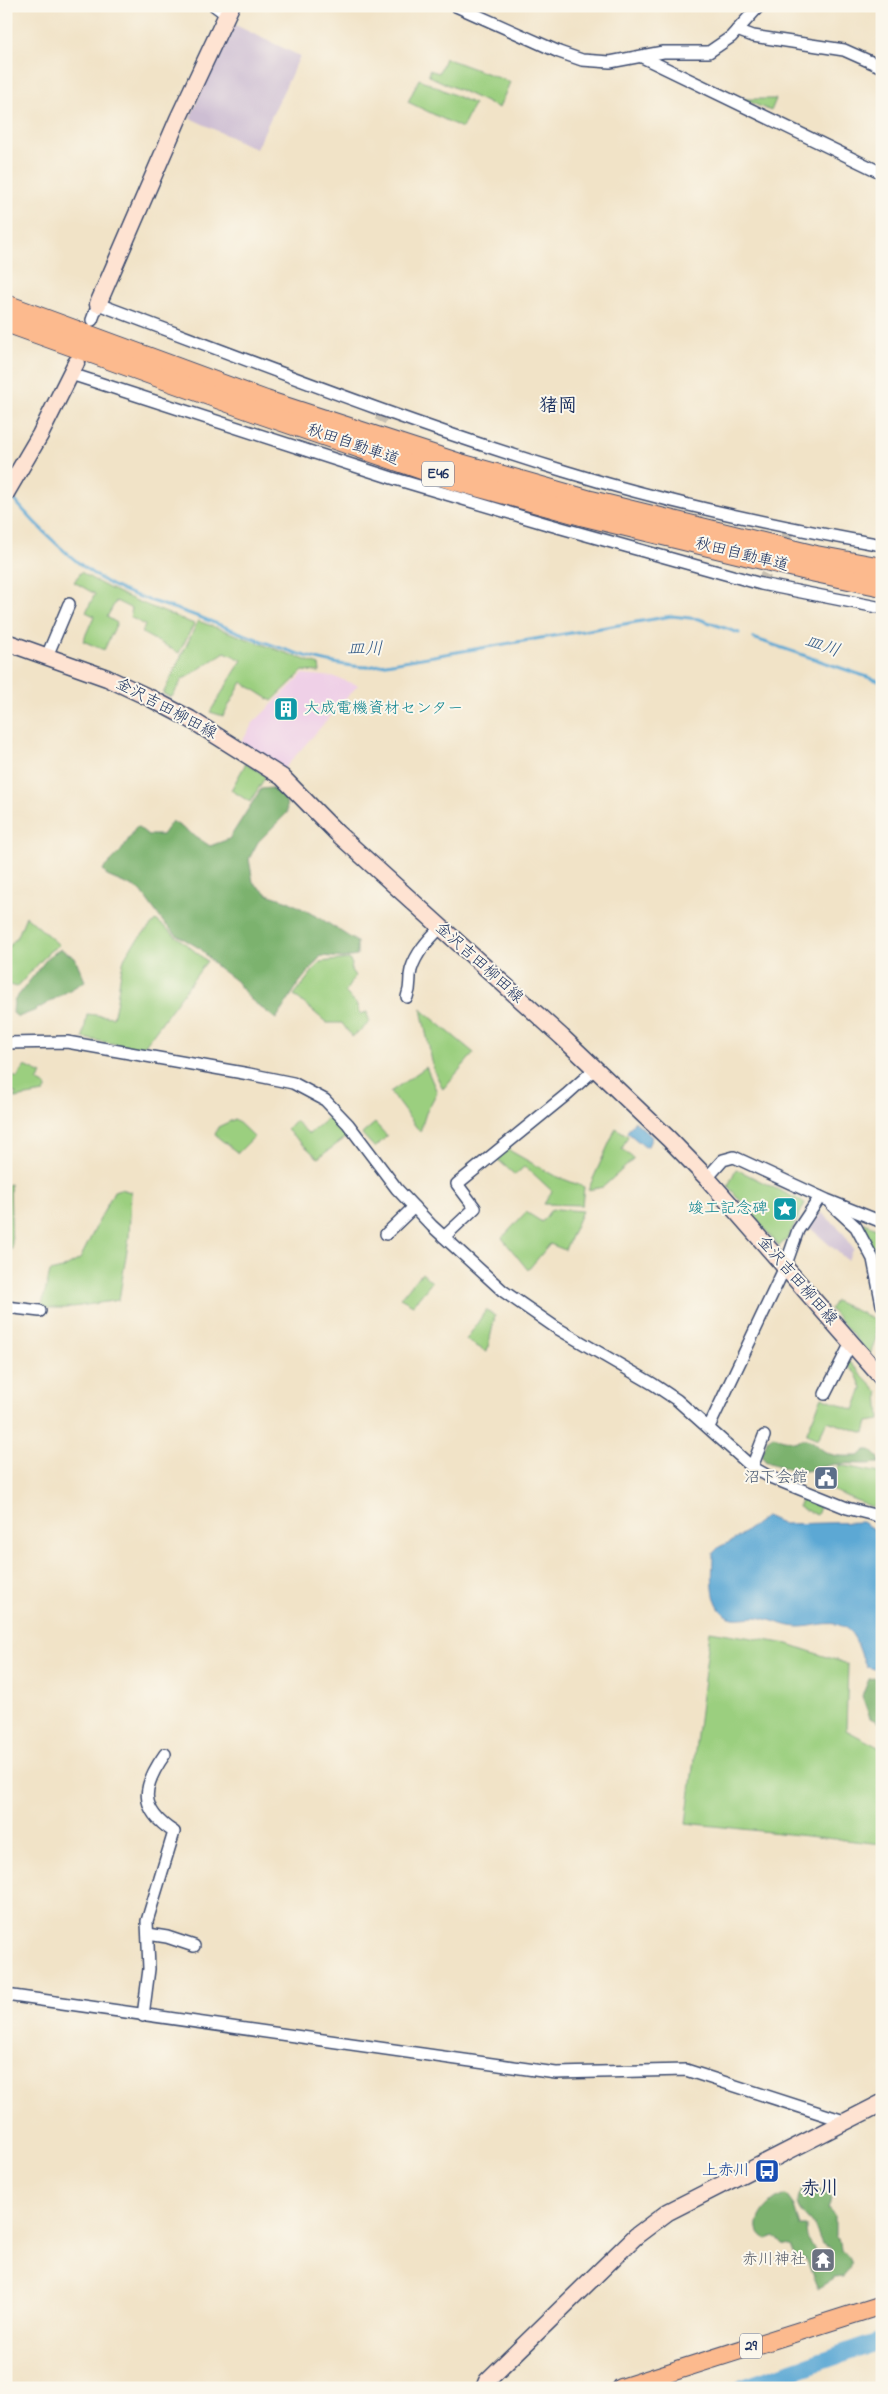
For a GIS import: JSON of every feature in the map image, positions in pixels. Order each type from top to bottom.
[{"type":"highway","name":"秋田自動車道","points":[[6,305],[266,401],[457,463],[591,501],[816,556],[882,568]]},
{"type":"highway","name":"秋田自動車道","points":[[6,322],[259,413],[452,478],[594,518],[810,571],[882,586]]},
{"type":"main road","points":[[98,304],[224,9]]},
{"type":"main road","points":[[6,493],[23,466],[73,369]]},
{"type":"main road","name":"金沢吉田柳田線","points":[[6,642],[107,678],[150,698],[198,724],[282,777],[337,833],[595,1069],[707,1178],[882,1378]]},
{"type":"main road","points":[[484,2388],[487,2381],[629,2243],[668,2212],[882,2103]]},
{"type":"main road","name":"29","points":[[621,2388],[882,2305]]},
{"type":"street","points":[[456,6],[490,23],[582,60],[610,62],[663,52],[709,52],[737,30],[758,6]]},
{"type":"street","points":[[737,30],[753,36],[844,50],[882,66]]},
{"type":"street","points":[[642,57],[880,169]]},
{"type":"street","points":[[92,320],[98,304],[385,411],[565,471],[790,529],[882,545]]},
{"type":"street","points":[[73,369],[392,478],[538,522],[760,584],[882,608]]},
{"type":"street","points":[[47,656],[70,604]]},
{"type":"street","points":[[407,997],[412,985],[410,978],[415,959],[425,944],[440,928]]},
{"type":"street","points":[[6,1043],[67,1042],[293,1083],[325,1100],[348,1124],[397,1189],[444,1237],[503,1291],[573,1338],[653,1384],[709,1427],[752,1467],[770,1477],[847,1508],[882,1517]]},
{"type":"street","points":[[444,1237],[475,1208],[457,1184],[595,1069]]},
{"type":"street","points":[[707,1178],[723,1160],[734,1157],[823,1198],[882,1222]]},
{"type":"street","points":[[709,1427],[785,1267],[798,1230],[823,1198]]},
{"type":"street","points":[[823,1198],[856,1227],[873,1259],[882,1305]]},
{"type":"street","points":[[386,1234],[414,1207]]},
{"type":"street","points":[[6,1307],[40,1311]]},
{"type":"street","points":[[825,1394],[851,1343]]},
{"type":"street","points":[[752,1467],[764,1436]]},
{"type":"street","points":[[143,2016],[149,1969],[147,1921],[174,1832],[159,1822],[148,1803],[147,1784],[152,1772],[165,1754]]},
{"type":"street","points":[[148,1934],[167,1936],[194,1946]]},
{"type":"street","points":[[6,1996],[556,2073],[686,2070],[844,2121]]},
{"type":"shaded area","points":[[231,23],[300,56],[256,149],[190,118]]},
{"type":"shaded area","points":[[303,674],[334,677],[358,685],[282,771],[241,743],[253,723]]},
{"type":"shaded area","points":[[822,1213],[841,1230],[854,1249],[847,1260],[810,1228]]},
{"type":"green space","points":[[445,58],[510,82],[499,108],[429,76],[429,70],[439,73]]},
{"type":"green space","points":[[419,79],[474,104],[462,128],[408,102]]},
{"type":"green space","points":[[743,99],[776,99],[771,111]]},
{"type":"green space","points":[[81,572],[150,607],[194,624],[179,653],[142,633],[145,625],[130,617],[132,609],[116,601],[107,617],[117,623],[104,650],[83,641],[94,616],[86,612],[95,594],[74,582]]},
{"type":"green space","points":[[198,621],[319,665],[320,672],[303,671],[272,701],[242,682],[223,716],[210,712],[242,660],[225,652],[182,680],[172,697],[163,694]]},
{"type":"green space","points":[[246,763],[266,776],[250,802],[231,790]]},
{"type":"green space","points":[[272,788],[286,800],[287,813],[258,842],[249,859],[253,882],[267,894],[288,901],[323,920],[357,942],[357,956],[343,958],[321,956],[299,983],[276,1019],[250,999],[236,981],[216,966],[201,949],[177,935],[164,923],[140,890],[107,876],[103,869],[121,851],[137,826],[148,835],[162,835],[172,821],[210,846],[229,839],[261,789]]},
{"type":"green space","points":[[26,916],[59,945],[50,951],[17,987],[6,984],[6,950],[18,936]]},
{"type":"green space","points":[[156,920],[207,961],[142,1049],[83,1038],[87,1014],[113,1017],[126,954]]},
{"type":"green space","points":[[61,949],[75,958],[85,981],[34,1011],[18,1017],[13,1013],[14,1001],[49,956]]},
{"type":"green space","points":[[349,959],[352,964],[351,970],[355,976],[345,992],[357,1005],[360,1014],[367,1012],[369,1023],[352,1037],[342,1023],[327,1023],[294,995],[320,962]]},
{"type":"green space","points":[[421,1009],[474,1053],[443,1089],[434,1071]]},
{"type":"green space","points":[[25,1066],[42,1074],[37,1081],[47,1087],[44,1093],[15,1098],[16,1093],[6,1092],[6,1072],[17,1078]]},
{"type":"green space","points":[[426,1067],[437,1092],[426,1113],[420,1132],[390,1092]]},
{"type":"green space","points":[[329,1117],[339,1123],[348,1136],[318,1158],[287,1130],[295,1121],[309,1134]]},
{"type":"green space","points":[[235,1119],[254,1137],[238,1153],[215,1135],[218,1127]]},
{"type":"green space","points":[[375,1123],[387,1136],[375,1148],[362,1134]]},
{"type":"green space","points":[[616,1128],[628,1136],[622,1149],[634,1159],[603,1187],[588,1190]]},
{"type":"green space","points":[[507,1149],[553,1175],[584,1187],[582,1205],[544,1204],[552,1191],[525,1166],[515,1175],[496,1158]]},
{"type":"green space","points":[[736,1169],[805,1203],[788,1238],[779,1246],[728,1186]]},
{"type":"green space","points":[[10,1184],[12,1249],[6,1249],[6,1185]]},
{"type":"green space","points":[[120,1189],[131,1192],[129,1237],[119,1300],[66,1308],[41,1308],[50,1272],[62,1269],[80,1259],[114,1191]]},
{"type":"green space","points":[[557,1209],[582,1211],[565,1250],[550,1244],[528,1270],[502,1238],[526,1212],[542,1222],[550,1211]]},
{"type":"green space","points":[[864,1223],[882,1230],[882,1274],[862,1226]]},
{"type":"green space","points":[[422,1273],[432,1282],[413,1305],[400,1298]]},
{"type":"green space","points":[[835,1301],[874,1319],[876,1338],[870,1355],[830,1309]]},
{"type":"green space","points":[[486,1310],[495,1316],[487,1352],[466,1340]]},
{"type":"green space","points":[[849,1361],[878,1392],[880,1420],[868,1422],[865,1433],[827,1421],[818,1439],[806,1434],[822,1397],[854,1410],[862,1388],[856,1374],[846,1364]]},
{"type":"green space","points":[[773,1436],[795,1442],[806,1439],[810,1440],[830,1454],[837,1456],[859,1456],[866,1450],[871,1450],[879,1458],[879,1463],[834,1464],[804,1471],[784,1468],[765,1461],[762,1455],[767,1440]]},
{"type":"green space","points":[[839,1465],[880,1473],[882,1505],[872,1507],[829,1489]]},
{"type":"green space","points":[[802,1499],[820,1507],[817,1515],[798,1507]]},
{"type":"green space","points":[[710,1631],[788,1644],[848,1664],[846,1730],[882,1749],[882,1844],[686,1823]]},
{"type":"green space","points":[[882,1676],[882,1724],[870,1718],[862,1696],[869,1679]]},
{"type":"green space","points":[[816,2189],[830,2194],[832,2198],[828,2208],[835,2216],[835,2236],[841,2242],[842,2250],[850,2260],[849,2270],[843,2277],[835,2278],[818,2288],[806,2259],[795,2257],[790,2246],[783,2245],[775,2236],[767,2239],[758,2228],[758,2221],[766,2208],[779,2197],[786,2195],[794,2206],[800,2226],[806,2226],[807,2237],[814,2249],[819,2266],[823,2271],[828,2271],[831,2266],[831,2248],[822,2244],[815,2229],[800,2210],[797,2201],[801,2190]]},
{"type":"water","points":[[635,1121],[652,1137],[648,1146],[645,1147],[627,1132]]},
{"type":"water","points":[[766,1516],[784,1524],[862,1522],[873,1529],[882,1543],[882,1671],[867,1667],[852,1634],[837,1624],[794,1627],[756,1617],[733,1618],[719,1608],[713,1590],[713,1553],[719,1547],[736,1539]]},
{"type":"waterway","name":"皿川","points":[[11,496],[58,546],[99,578],[113,586],[279,647],[325,661],[368,667],[672,616],[699,619],[739,633]]},
{"type":"waterway","name":"皿川","points":[[753,638],[882,682]]},
{"type":"waterway","points":[[743,2388],[882,2340]]},
{"type":"tunnel","points":[[358,466],[385,411]]},
{"type":"tunnel","points":[[761,584],[790,529]]},
{"type":"place","name":"大成電機資材センター","points":[[286,709]]},
{"type":"place","name":"竣工記念碑","points":[[785,1209]]},
{"type":"place","name":"沼下会館","points":[[826,1478]]},
{"type":"place","name":"上赤川","points":[[767,2171]]},
{"type":"place","name":"赤川神社","points":[[823,2260]]},
{"type":"district","name":"猪岡","points":[[558,406]]},
{"type":"district","name":"赤川","points":[[820,2189]]}]
